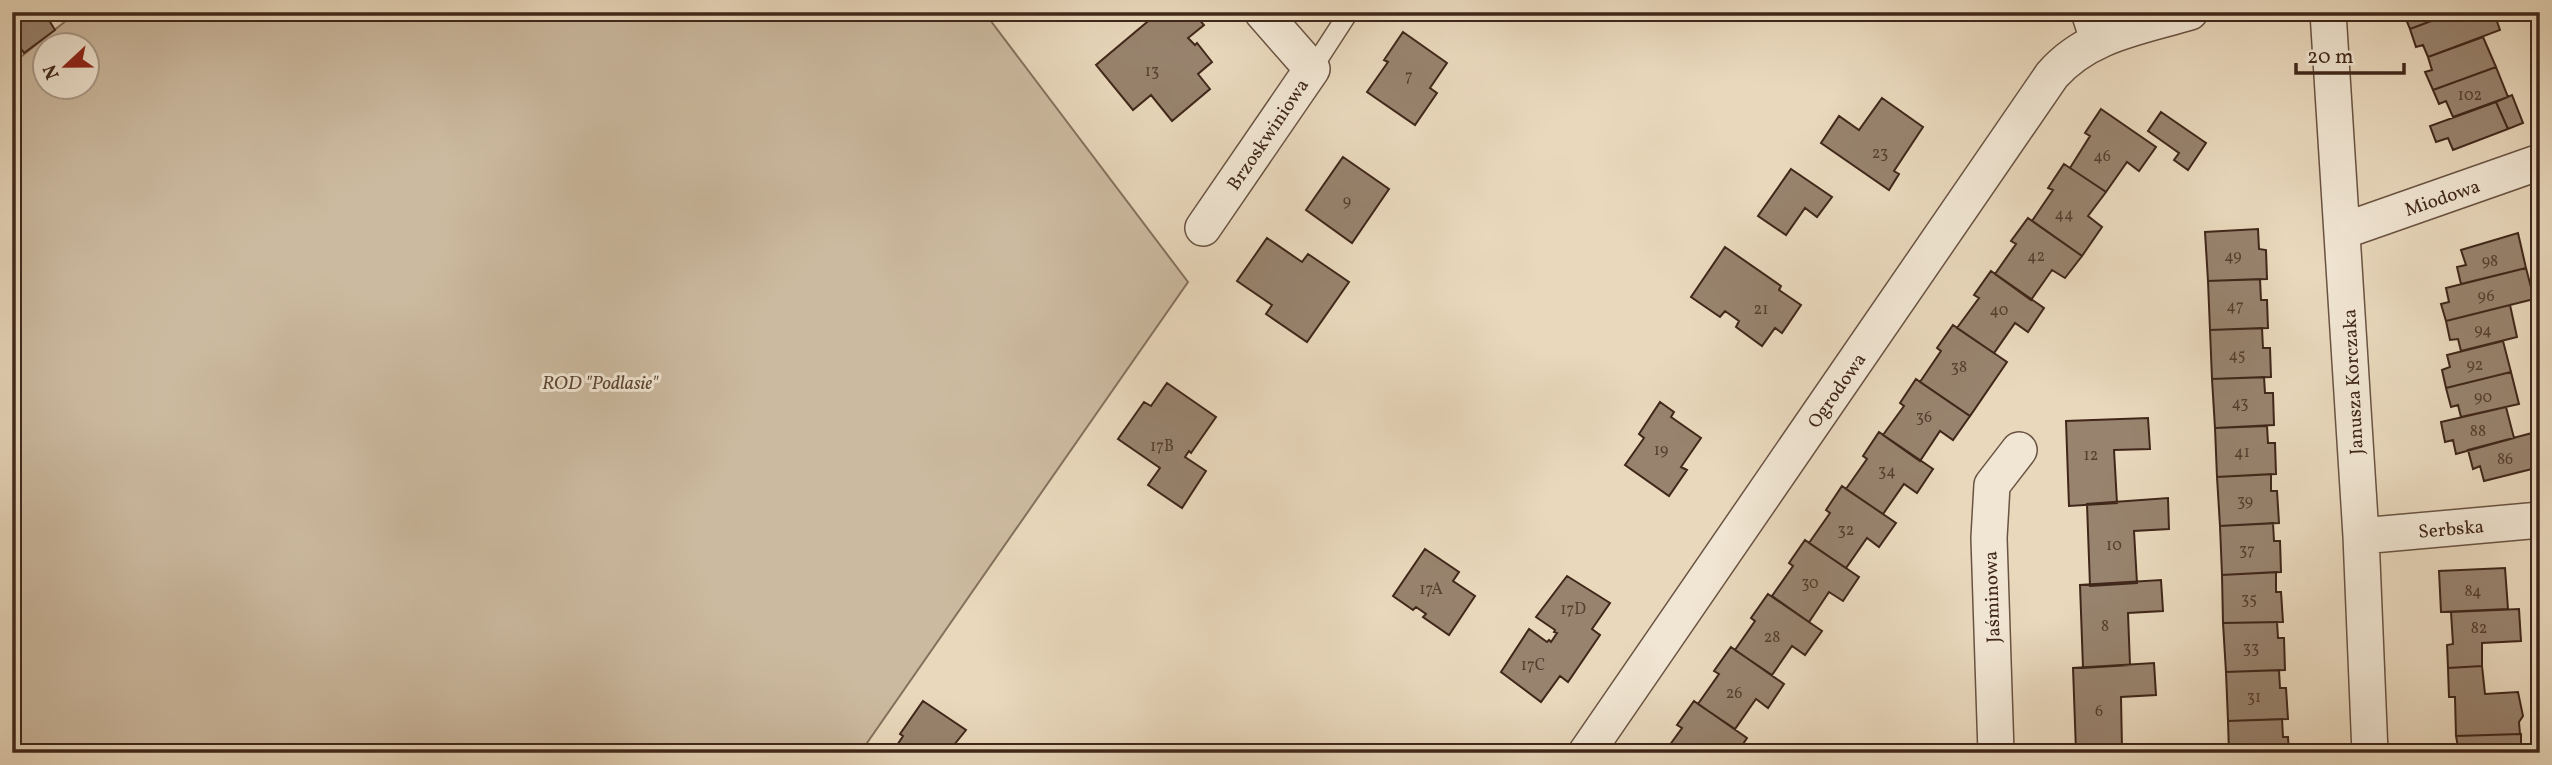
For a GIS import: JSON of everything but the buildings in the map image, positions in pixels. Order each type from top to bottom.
[{"type":"street","name":"Brzoskwiniowa","points":[[1203,228],[1312,69],[1262,12]]},
{"type":"street","name":"Ogrodowa","points":[[1586,753],[2053,75],[2078,50],[2093,26],[2190,12]]},
{"type":"street","name":"Janusza Korczaka","points":[[2328,12],[2361,536],[2370,753]]},
{"type":"street","name":"Miodowa","points":[[2343,231],[2540,162]]},
{"type":"street","name":"Jaśminowa","points":[[1996,753],[1989,538],[1992,485],[2019,450]]},
{"type":"street","name":"Serbska","points":[[2361,536],[2540,520]]},
{"type":"lane","points":[[1312,69],[1349,12]]},
{"type":"green space","name":"ROD \"Podlasie\"","points":[[77,12],[984,12],[1188,282],[860,753],[12,753],[12,64],[32,48],[32,102],[102,102],[102,32],[52,32]]}]
